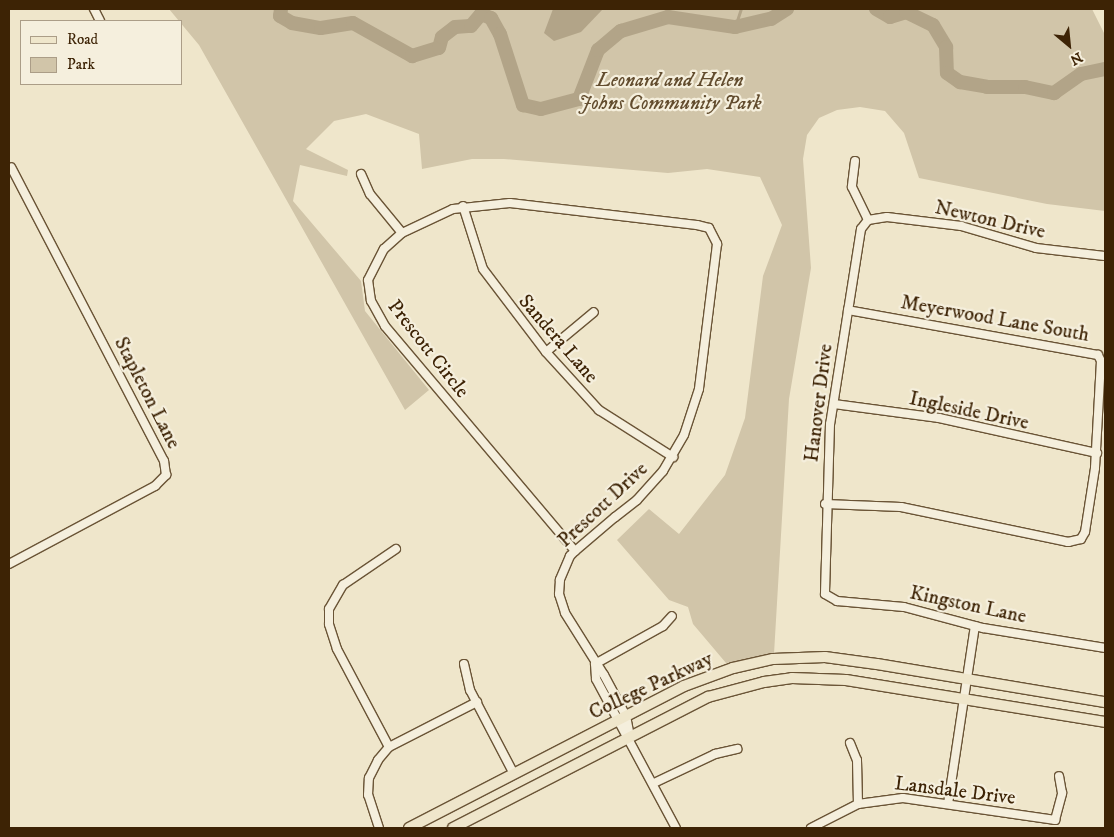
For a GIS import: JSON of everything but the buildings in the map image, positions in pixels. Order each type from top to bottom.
[{"type":"main road","name":"College Parkway","points":[[409,828],[702,678],[773,659],[825,657],[1105,702]]},
{"type":"main road","name":"College Parkway","points":[[453,828],[708,697],[792,678],[846,680],[967,698],[1105,722]]},
{"type":"street","points":[[855,161],[852,187],[868,220]]},
{"type":"street","name":"Stapleton Lane","points":[[9,564],[156,486],[166,475],[164,461],[11,167]]},
{"type":"street","points":[[361,174],[370,194],[402,233]]},
{"type":"street","name":"Prescott Circle","points":[[575,551],[380,318],[369,295],[368,280],[378,256],[402,233],[464,206],[510,204],[701,226]]},
{"type":"street","name":"Sandera Lane","points":[[464,206],[483,269],[546,352],[599,410],[673,457]]},
{"type":"street","name":"Newton Drive","points":[[868,220],[886,217],[960,226],[1036,248],[1105,256]]},
{"type":"street","name":"Hanover Drive","points":[[825,594],[825,504],[834,404],[861,230],[868,220]]},
{"type":"street","name":"Prescott Drive","points":[[630,736],[604,674],[595,664],[565,613],[559,594],[566,561],[575,551],[637,500],[673,457],[699,389],[717,244],[709,228],[701,226]]},
{"type":"street","name":"Meyerwood Lane South","points":[[848,310],[1098,355],[1101,361],[1097,453]]},
{"type":"street","points":[[546,352],[594,312]]},
{"type":"street","name":"Ingleside Drive","points":[[834,404],[939,418],[1097,453]]},
{"type":"street","points":[[825,504],[901,507],[1068,542],[1081,539],[1085,532],[1097,453]]},
{"type":"street","points":[[389,747],[336,649],[329,624],[329,609],[343,584],[396,549]]},
{"type":"street","name":"Kingston Lane","points":[[825,594],[836,601],[904,607],[976,626],[1105,648]]},
{"type":"street","points":[[595,664],[664,626],[672,616]]},
{"type":"street","points":[[948,804],[967,698],[976,626]]},
{"type":"street","points":[[464,664],[476,702],[514,774]]},
{"type":"street","points":[[379,828],[368,804],[369,778],[389,747],[476,702]]},
{"type":"street","points":[[630,736],[676,828]]},
{"type":"street","points":[[850,743],[857,760],[858,804]]},
{"type":"street","points":[[654,784],[715,754],[737,749]]},
{"type":"street","name":"Lansdale Drive","points":[[811,828],[858,804],[903,798],[1055,820],[1062,793],[1059,776]]},
{"type":"green space","name":"Leonard and Helen Johns Community Park","points":[[169,9],[1092,9],[1105,35],[1105,211],[1047,204],[919,178],[904,133],[885,111],[860,107],[837,110],[819,118],[807,135],[803,159],[811,268],[789,399],[774,654],[726,663],[693,624],[688,607],[669,600],[617,540],[649,509],[679,534],[725,475],[745,418],[763,276],[782,225],[760,177],[707,169],[668,173],[504,159],[472,159],[422,169],[419,134],[366,114],[334,121],[306,149],[348,170],[347,176],[300,165],[293,201],[361,281],[365,311],[429,390],[405,410],[199,45],[182,25],[182,20],[178,20]]},
{"type":"shaded area","points":[[553,9],[603,9],[581,32],[554,41],[544,33]]},
{"type":"waterway","points":[[281,9],[280,16],[292,23],[321,28],[353,23],[412,56],[439,48],[442,37],[455,27],[471,26],[481,14],[491,18],[500,34],[523,105],[541,109],[579,99],[598,50],[621,31],[668,17],[735,27],[771,19],[787,9]]},
{"type":"waterway","points":[[735,27],[741,9]]},
{"type":"waterway","points":[[876,9],[890,17],[906,12],[933,25],[946,47],[947,73],[960,82],[987,87],[1025,87],[1054,93],[1081,74],[1105,69]]}]
